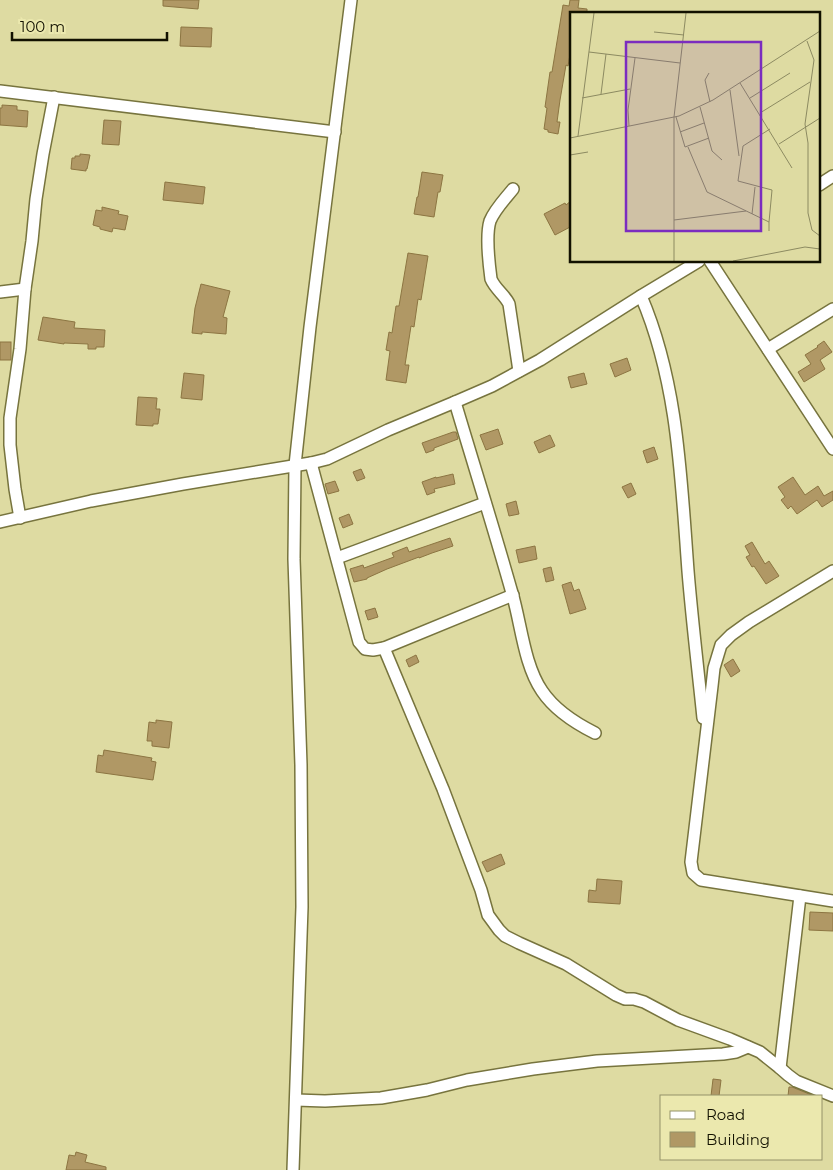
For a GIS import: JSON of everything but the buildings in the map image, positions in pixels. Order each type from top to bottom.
[{"type":"street","points":[[293,1170],[302,898],[301,765],[294,559],[296,465],[310,327],[351,0]]},
{"type":"street","points":[[0,90],[335,132]]},
{"type":"street","points":[[20,518],[10,446],[10,418],[43,154],[54,97]]},
{"type":"street","points":[[820,184],[833,176]]},
{"type":"street","points":[[512,189],[497,208],[491,220],[488,233],[491,279],[494,286],[509,304],[519,372]]},
{"type":"street","points":[[0,522],[91,501],[327,459],[388,430],[492,386],[519,372],[697,262]]},
{"type":"street","points":[[711,262],[831,442]]},
{"type":"street","points":[[0,292],[25,289]]},
{"type":"street","points":[[641,296],[650,316],[656,338],[677,438],[690,594],[705,737]]},
{"type":"street","points":[[768,349],[833,309]]},
{"type":"street","points":[[455,402],[513,595],[527,656],[534,676],[542,691],[554,704],[578,725],[595,733]]},
{"type":"street","points":[[311,463],[359,642],[365,649],[384,648],[513,595]]},
{"type":"street","points":[[336,558],[486,503]]},
{"type":"street","points":[[833,571],[749,622],[730,635],[721,645],[714,668],[691,862],[693,873],[701,880],[833,901]]},
{"type":"street","points":[[384,648],[443,789],[481,890],[488,915],[499,930],[519,943],[566,964],[616,996],[644,1002],[678,1020],[760,1052],[796,1081],[833,1096]]},
{"type":"street","points":[[780,1068],[800,896]]},
{"type":"street","points":[[296,1100],[325,1101],[381,1098],[427,1090],[467,1080],[533,1069],[597,1061],[723,1054],[736,1052],[748,1047]]}]
